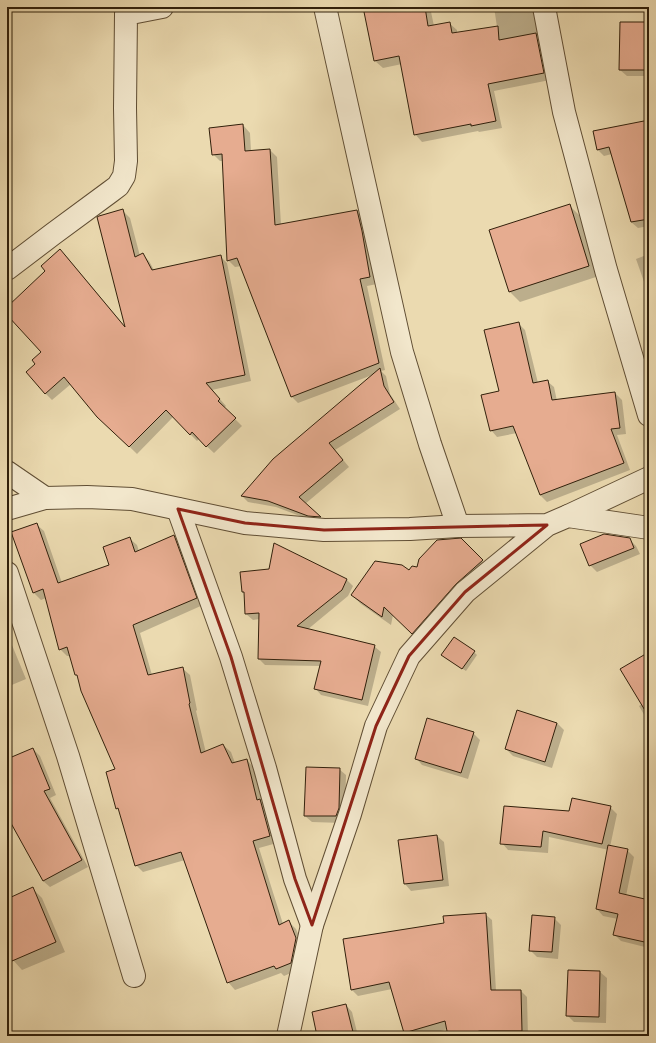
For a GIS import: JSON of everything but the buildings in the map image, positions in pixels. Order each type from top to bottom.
[{"type":"street","points":[[7,269],[118,186],[124,176],[126,161],[125,108],[127,10],[162,7]]},
{"type":"street","points":[[325,7],[402,352],[430,444],[458,526]]},
{"type":"street","points":[[544,7],[564,112],[606,270],[649,415]]},
{"type":"street","points":[[7,472],[45,498]]},
{"type":"street","points":[[288,1036],[312,926],[350,814],[376,726],[409,656],[465,592],[547,525],[649,478]]},
{"type":"street","points":[[7,509],[45,498],[87,497],[132,500],[245,522],[324,530],[547,525]]},
{"type":"street","points":[[178,508],[231,656],[267,775],[295,879],[312,926]]},
{"type":"street","points":[[568,516],[649,528]]},
{"type":"street","points":[[7,573],[68,756],[134,976]]},
{"type":"highlighted area","points":[[178,509],[245,523],[324,530],[547,525],[465,592],[409,656],[376,726],[312,925],[295,879],[231,657]]}]
